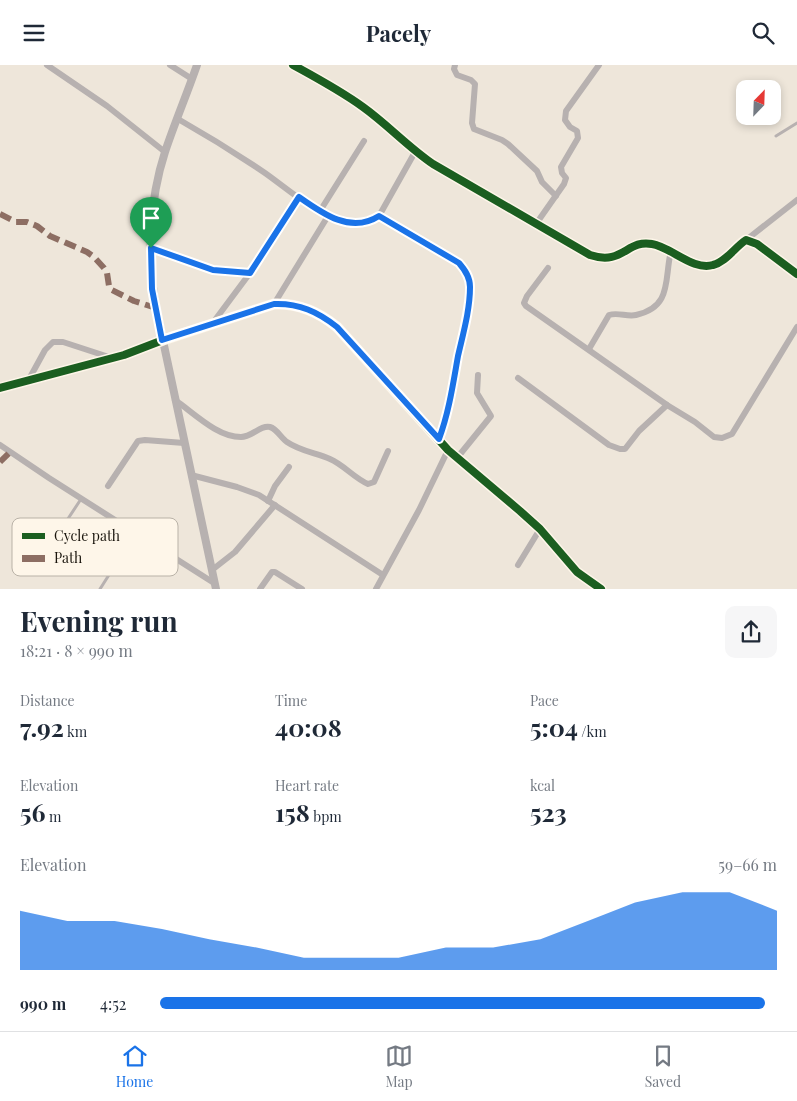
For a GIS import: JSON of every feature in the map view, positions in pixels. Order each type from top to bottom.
[{"type":"street","points":[[47,65],[106,106],[165,152]]},
{"type":"street","points":[[170,65],[192,79]]},
{"type":"street","points":[[197,65],[165,152],[153,212],[151,248],[152,289],[215,585]]},
{"type":"street","points":[[293,65],[352,99],[415,151],[574,247],[600,259],[611,259],[635,246],[652,244],[702,266],[712,266],[721,261],[797,200]]},
{"type":"street","points":[[455,65],[454,69],[457,75],[471,80],[475,84],[472,123],[474,129],[508,144],[538,171],[542,182],[556,196]]},
{"type":"street","points":[[536,224],[566,181],[561,167],[578,137],[577,131],[567,124],[565,116],[599,65]]},
{"type":"street","points":[[178,119],[231,149],[328,216],[357,224],[372,221],[379,216],[415,151]]},
{"type":"street","points":[[320,211],[364,141]]},
{"type":"street","points":[[212,324],[250,273],[299,197]]},
{"type":"street","points":[[274,304],[328,216]]},
{"type":"street","points":[[379,216],[459,263],[468,277],[470,286],[468,311],[448,413],[439,439]]},
{"type":"street","points":[[746,240],[757,244],[797,274]]},
{"type":"street","points":[[151,248],[213,270],[250,273]]},
{"type":"street","points":[[589,349],[609,315],[614,313],[635,315],[656,305],[663,297],[667,287],[668,262],[671,251]]},
{"type":"street","points":[[548,268],[527,296],[524,303],[526,306],[667,405],[719,439],[732,434],[797,327]]},
{"type":"street","points":[[0,388],[113,359],[162,340],[274,304],[302,307],[326,318],[337,327],[448,450],[540,529],[577,572],[601,589]]},
{"type":"street","points":[[28,381],[45,349],[53,342],[63,342],[113,359]]},
{"type":"street","points":[[457,458],[491,416],[477,393],[478,375]]},
{"type":"street","points":[[518,377],[609,445],[620,449],[625,449],[629,446],[640,431],[667,405]]},
{"type":"street","points":[[175,399],[213,426],[234,436],[250,435],[263,427],[272,428],[286,442],[329,458],[353,476],[368,484],[374,482],[388,451]]},
{"type":"street","points":[[108,486],[138,441],[184,443]]},
{"type":"street","points":[[0,445],[112,518]]},
{"type":"street","points":[[376,589],[448,450]]},
{"type":"street","points":[[268,501],[275,486],[289,467]]},
{"type":"street","points":[[191,475],[251,491],[383,575]]},
{"type":"street","points":[[212,571],[240,548],[274,505]]},
{"type":"street","points":[[518,565],[540,529]]},
{"type":"street","points":[[178,561],[215,585]]},
{"type":"street","points":[[260,589],[272,572],[302,589]]},
{"type":"lane","points":[[776,136],[797,123]]},
{"type":"lane","points":[[69,518],[82,499]]},
{"type":"lane","points":[[100,589],[108,576]]},
{"type":"marked path","points":[[0,214],[16,222],[27,222],[37,226],[50,236],[87,252],[104,268],[112,290],[134,301],[156,308]]},
{"type":"marked path","points":[[0,462],[10,452]]},
{"type":"cycle path","points":[[293,65],[338,90],[363,107],[433,164],[590,255],[610,257],[644,243],[667,249],[690,262],[705,266],[722,261],[746,240],[757,244],[797,274]]},
{"type":"cycle path","points":[[0,388],[124,355],[163,340],[274,304],[292,305],[308,309],[337,327],[448,450],[540,529],[577,572],[601,589]]},
{"type":"route","points":[[299,197],[328,216],[343,221],[357,224],[372,221],[379,216],[459,263],[465,269],[470,286],[468,311],[448,413],[439,439],[337,327],[326,318],[302,307],[274,304],[162,340],[152,289],[151,248],[213,270],[250,273],[299,197]]}]
